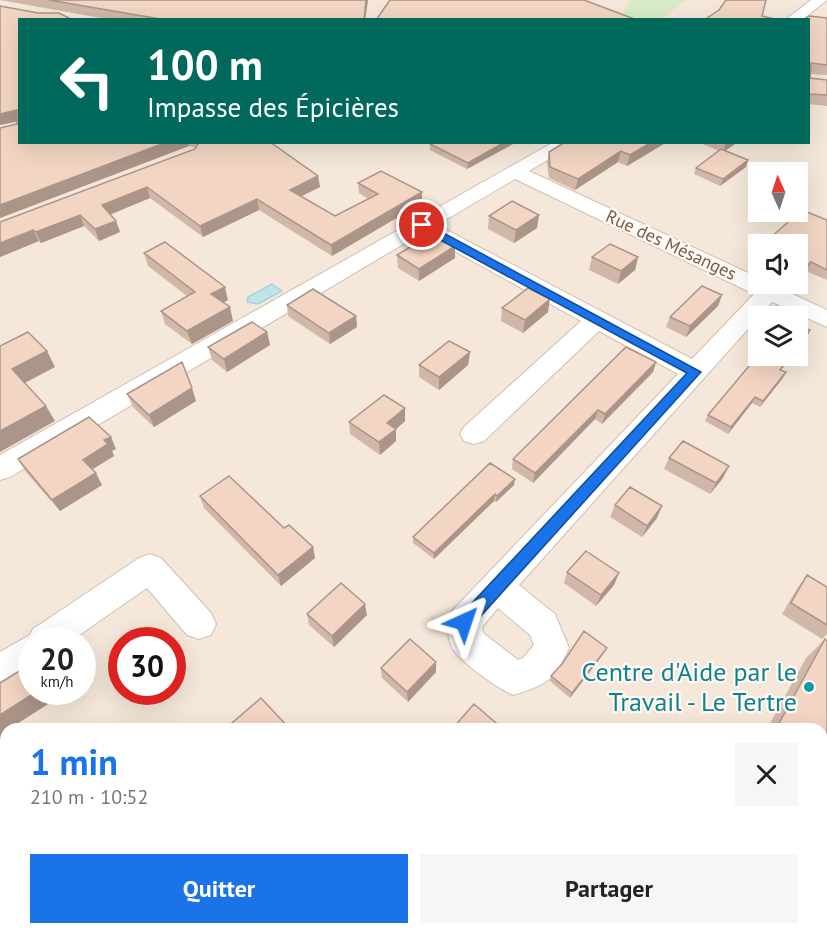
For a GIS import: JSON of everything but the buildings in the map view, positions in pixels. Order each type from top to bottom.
[{"type":"street","points":[[795,18],[820,0]]},
{"type":"street","points":[[0,469],[514,171],[565,144]]},
{"type":"street","name":"Rue des Mésanges","points":[[514,171],[748,282]]},
{"type":"street","points":[[422,225],[695,372]]},
{"type":"street","points":[[497,587],[767,294]]},
{"type":"street","name":"Rue des Mésanges","points":[[773,294],[827,319]]},
{"type":"street","points":[[474,434],[597,319]]},
{"type":"street","points":[[64,627],[150,567],[200,624]]},
{"type":"street","points":[[0,672],[18,660]]},
{"type":"shaded area","points":[[0,0],[827,0],[827,723],[0,723]]},
{"type":"green space","points":[[632,0],[686,0],[662,18],[619,18]]},
{"type":"water","points":[[272,284],[282,291],[258,304],[247,302],[248,297]]},
{"type":"place","name":"Centre d'Aide par le Travail - Le Tertre","points":[[809,687]]},
{"type":"route","points":[[422,225],[695,372],[464,622]]}]
